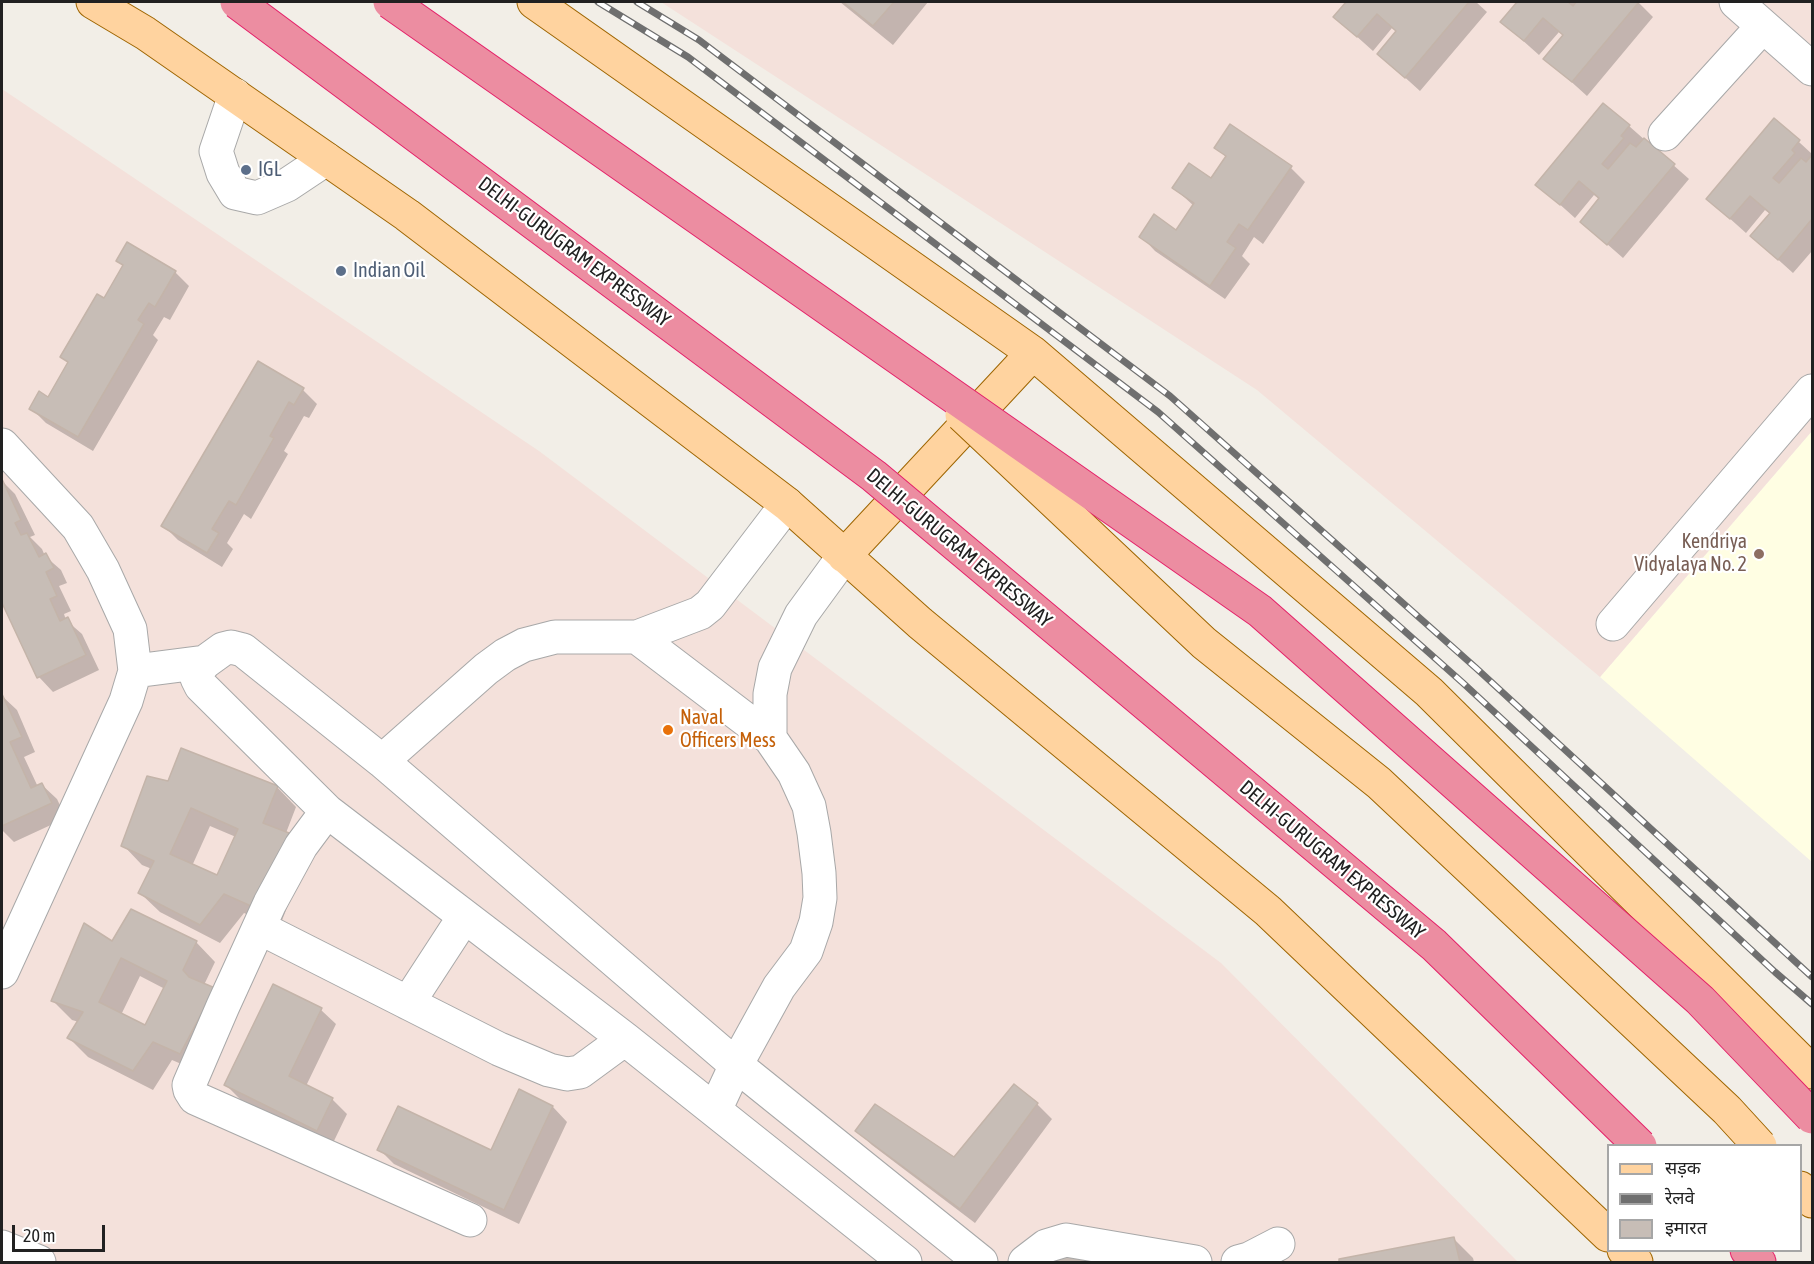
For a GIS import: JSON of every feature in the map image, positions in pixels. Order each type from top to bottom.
[{"type":"highway","name":"DELHI-GURUGRAM EXPRESSWAY","points":[[237,2],[874,476],[1434,945],[1638,1144]]},
{"type":"highway","points":[[390,2],[902,358],[1260,611],[1700,1000],[1812,1117]]},
{"type":"highway","points":[[1748,1252],[1760,1263]]},
{"type":"main road","points":[[93,2],[145,33],[407,214],[788,504],[920,623],[1268,911],[1607,1234]]},
{"type":"main road","points":[[534,2],[1033,353],[1429,692],[1812,1072]]},
{"type":"main road","points":[[844,556],[1033,353]]},
{"type":"main road","points":[[902,358],[1204,643],[1379,783],[1727,1110],[1758,1144]]},
{"type":"main road","points":[[1625,1252],[1636,1263]]},
{"type":"street","points":[[1736,2],[1812,69]]},
{"type":"street","points":[[1665,134],[1763,26]]},
{"type":"street","points":[[235,95],[216,151],[223,173],[235,193],[257,198],[287,185],[326,159]]},
{"type":"street","points":[[1613,624],[1812,391]]},
{"type":"street","points":[[2,445],[78,527],[103,570],[130,629],[135,671],[126,701],[2,972]]},
{"type":"street","points":[[381,761],[486,669],[524,645],[555,637],[637,637],[686,619],[710,605],[788,504]]},
{"type":"street","points":[[770,738],[770,694],[775,668],[801,615],[844,556]]},
{"type":"street","points":[[637,637],[770,738],[794,773],[809,806],[819,873],[820,898],[816,922],[806,951],[779,987],[736,1065],[715,1110]]},
{"type":"street","points":[[905,1263],[625,1039],[327,811],[201,686],[197,678],[199,669],[223,649],[231,647],[243,650],[381,761],[736,1065],[981,1263]]},
{"type":"street","points":[[135,671],[205,662]]},
{"type":"street","points":[[327,811],[301,846],[270,903],[189,1085],[191,1094],[195,1098],[470,1220]]},
{"type":"street","points":[[2,906],[17,937]]},
{"type":"street","points":[[408,1003],[464,917]]},
{"type":"street","points":[[260,928],[499,1049],[561,1073],[580,1072],[625,1039]]},
{"type":"street","points":[[1025,1263],[1046,1246],[1066,1240],[1195,1263]]},
{"type":"street","points":[[1238,1263],[1278,1244]]},
{"type":"street","points":[[2,1247],[39,1263]]},
{"type":"shaded area","points":[[661,2],[1812,2],[1812,431],[1600,677],[1257,390]]},
{"type":"shaded area","points":[[2,89],[539,451],[1221,963],[1518,1262],[2,1262]]},
{"type":"shaded area","name":"Kendriya Vidyalaya No. 2","points":[[1812,431],[1812,862],[1600,677]]},
{"type":"building","points":[[843,2],[894,2],[873,26]]},
{"type":"building","points":[[1346,2],[1469,2],[1405,78],[1377,54],[1396,31],[1377,14],[1357,37],[1333,17]]},
{"type":"building","points":[[1517,2],[1568,2],[1573,6],[1576,2],[1639,2],[1572,82],[1543,59],[1563,35],[1543,18],[1524,41],[1500,22]]},
{"type":"building","points":[[1603,103],[1630,125],[1621,136],[1624,138],[1602,164],[1608,169],[1630,143],[1636,147],[1644,138],[1675,164],[1607,245],[1580,222],[1599,198],[1579,181],[1560,205],[1535,185]]},
{"type":"building","points":[[1774,118],[1800,140],[1792,150],[1795,153],[1773,178],[1779,183],[1801,158],[1806,162],[1812,155],[1812,219],[1778,260],[1750,236],[1770,213],[1750,196],[1730,219],[1706,199]]},
{"type":"building","points":[[1230,124],[1292,166],[1248,230],[1239,224],[1227,242],[1236,248],[1210,286],[1139,237],[1154,214],[1176,230],[1194,203],[1172,188],[1189,163],[1211,178],[1226,156],[1214,148]]},
{"type":"building","points":[[127,242],[176,271],[155,307],[149,303],[138,320],[144,324],[78,437],[29,409],[39,391],[48,397],[68,362],[60,357],[97,294],[104,298],[123,265],[116,261]]},
{"type":"building","points":[[258,361],[304,388],[294,405],[289,402],[270,436],[274,438],[236,505],[229,501],[212,529],[219,533],[207,553],[161,526]]},
{"type":"building","points":[[2,479],[21,520],[15,523],[21,535],[27,533],[39,557],[46,553],[54,568],[46,572],[57,596],[50,599],[60,621],[68,617],[86,655],[37,678],[2,603]]},
{"type":"building","points":[[2,694],[22,737],[10,742],[31,788],[42,783],[52,803],[2,826]]},
{"type":"building","points":[[181,748],[278,786],[263,823],[289,833],[260,910],[224,894],[200,925],[138,893],[154,861],[121,846],[147,776],[168,781]],"holes":[[[191,808],[238,829],[217,875],[170,854]]]},
{"type":"building","points":[[131,909],[197,941],[183,970],[189,977],[215,988],[180,1054],[153,1042],[133,1071],[67,1038],[83,1012],[51,1001],[84,923],[112,941]],"holes":[[[121,958],[167,981],[145,1025],[99,1002]]]},
{"type":"building","points":[[273,984],[322,1008],[289,1076],[333,1098],[317,1131],[224,1085]]},
{"type":"building","points":[[1014,1084],[1038,1103],[960,1209],[855,1131],[875,1104],[954,1157]]},
{"type":"building","points":[[519,1089],[553,1106],[504,1210],[377,1150],[398,1106],[491,1150]]},
{"type":"building","points":[[1454,1237],[1460,1262],[1339,1262],[1339,1259]]},
{"type":"building","points":[[1069,1246],[1088,1262],[1055,1262]]},
{"type":"railway","points":[[598,2],[688,57],[1158,412],[1463,683],[1812,1004]]},
{"type":"railway","points":[[637,2],[699,40],[1170,396],[1476,668],[1812,977]]},
{"type":"place","name":"IGL","points":[[246,170]]},
{"type":"place","name":"Indian Oil","points":[[341,271]]},
{"type":"place","name":"Kendriya Vidyalaya No. 2","points":[[1759,554]]},
{"type":"place","name":"Naval Officers Mess","points":[[668,730]]}]
